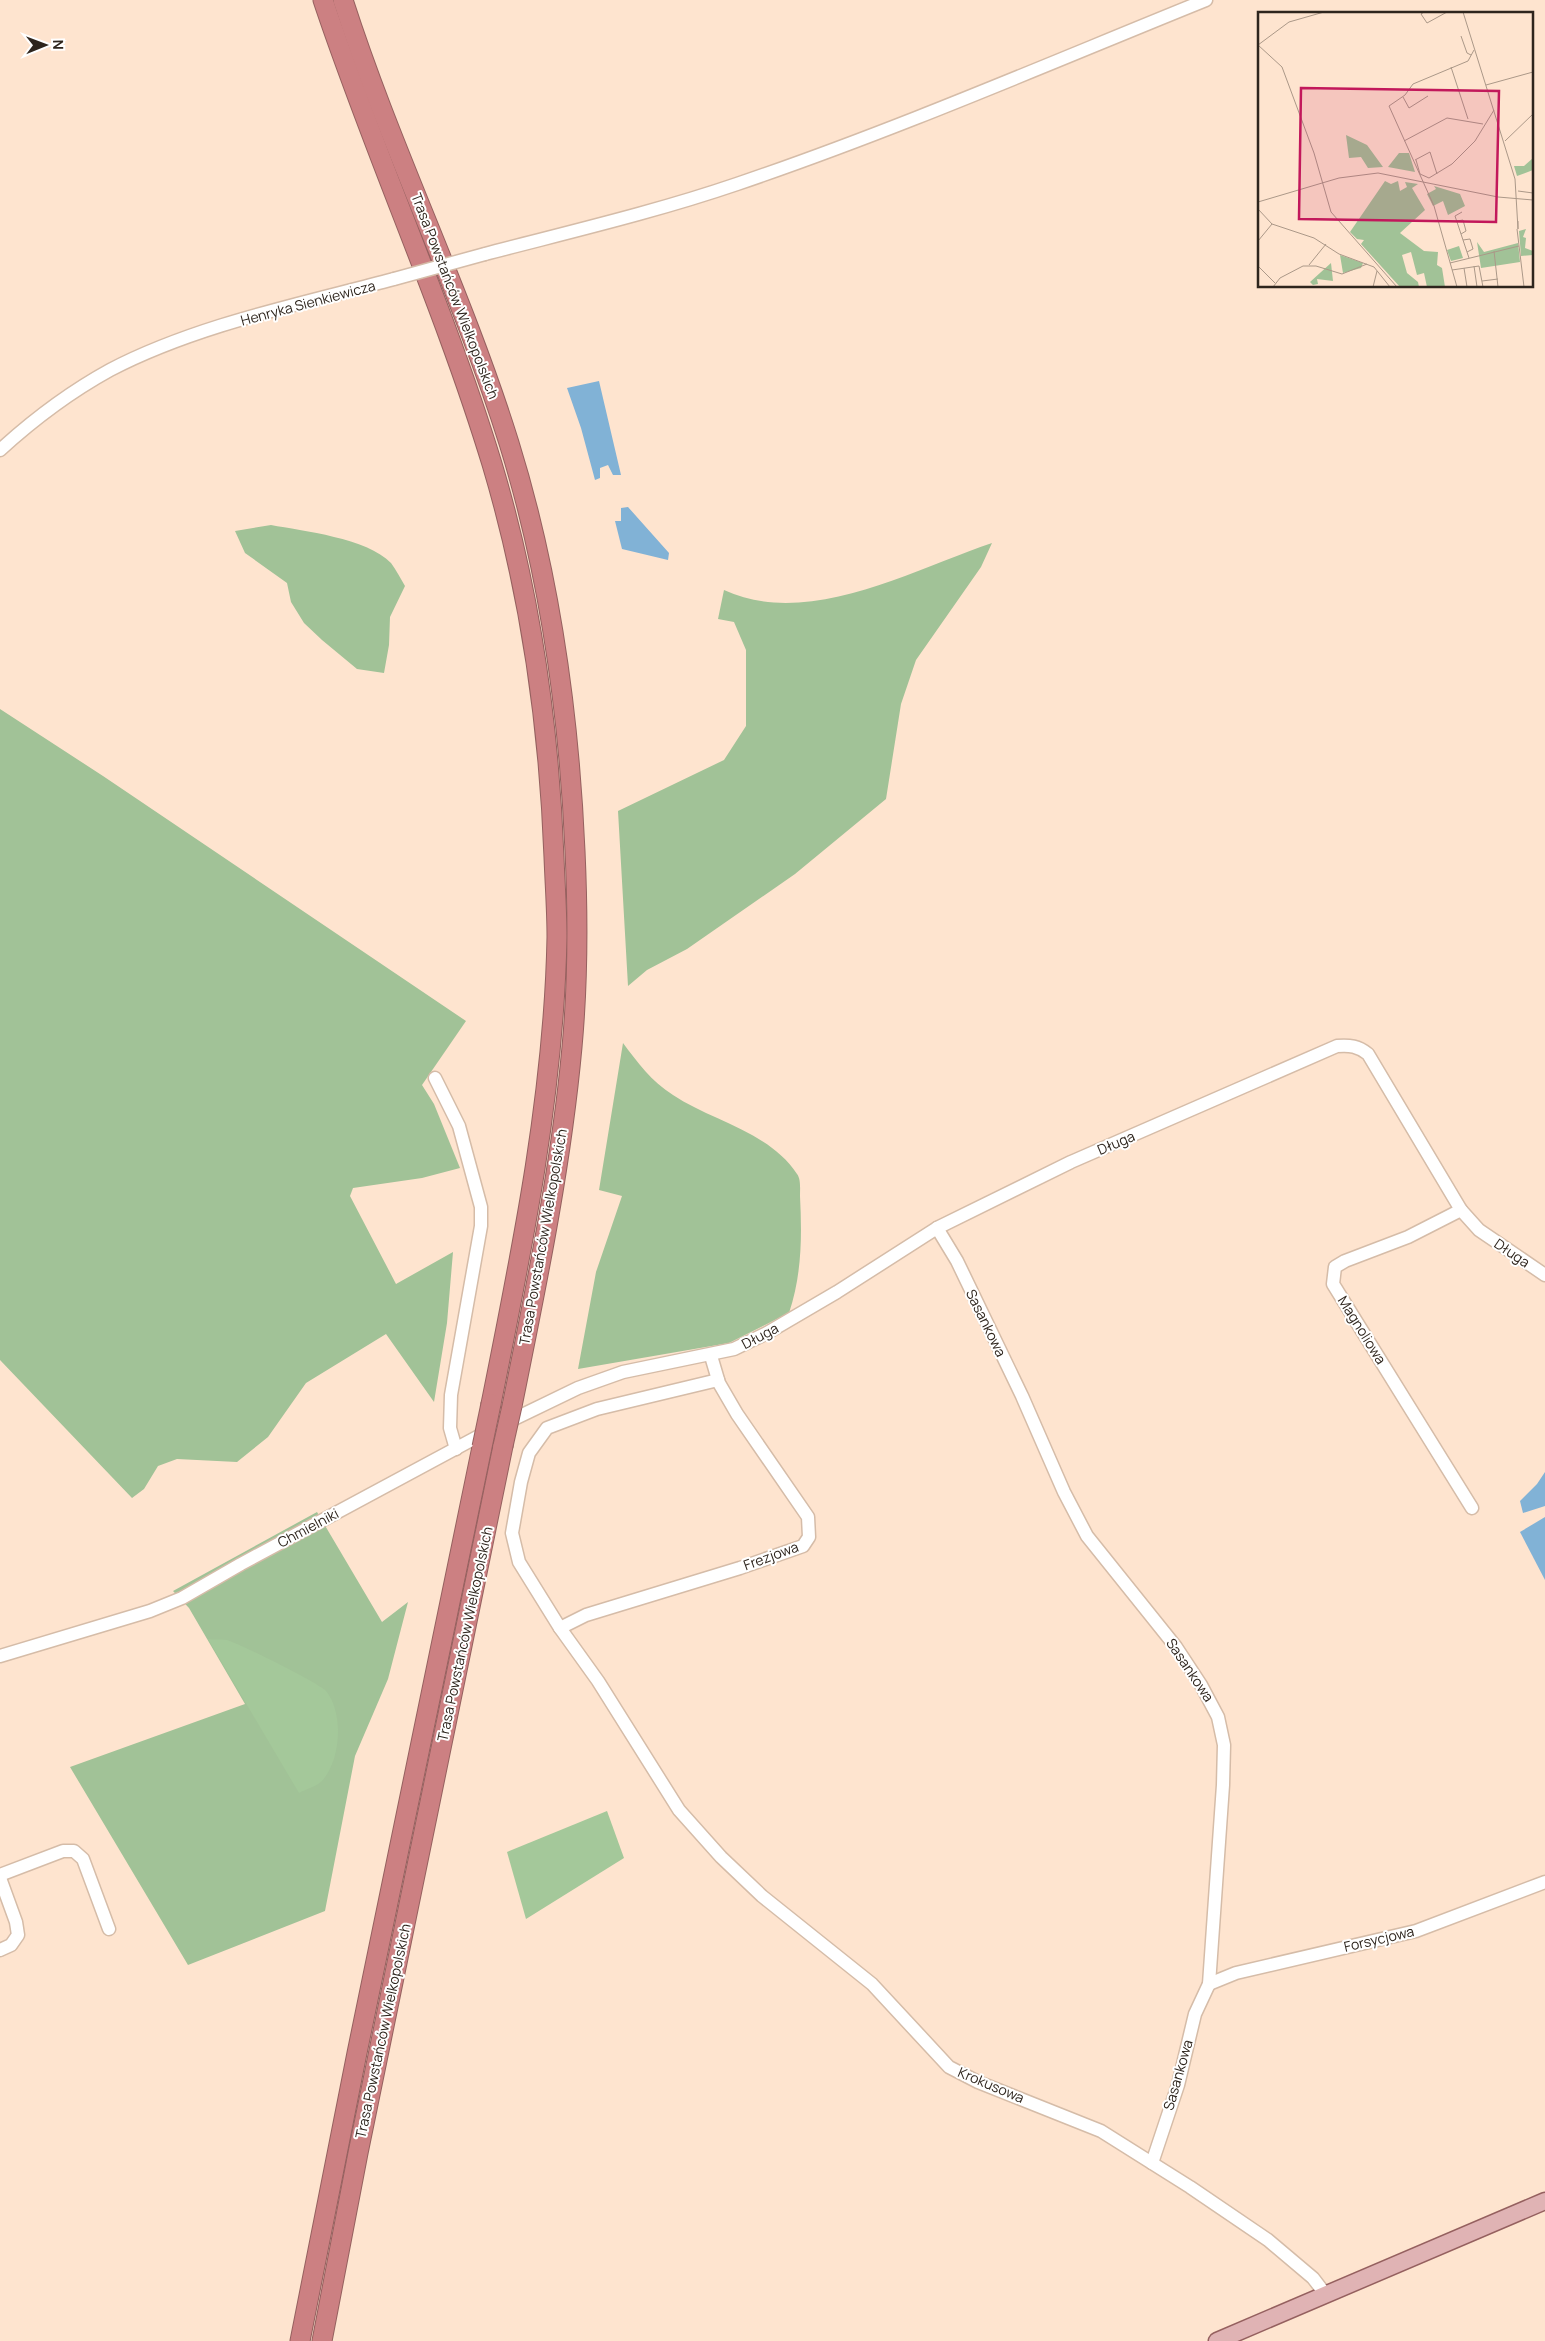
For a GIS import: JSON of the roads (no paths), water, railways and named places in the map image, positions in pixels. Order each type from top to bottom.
[{"type":"highway","name":"Trasa Powstańców Wielkopolskich","points":[[300,2341],[347,2100],[521,1252],[539,1141],[552,1022],[557,936],[552,810],[544,720],[532,637],[518,566],[493,466],[466,384],[381,162],[323,0]]},
{"type":"highway","name":"Trasa Powstańców Wielkopolskich","points":[[322,2341],[354,2172],[554,1196],[572,1045],[577,950],[573,800],[565,716],[548,601],[530,516],[509,443],[475,340],[375,88],[343,0]]},
{"type":"main road","points":[[1217,2341],[1545,2201]]},
{"type":"street","name":"Henryka Sienkiewicza","points":[[0,450],[34,420],[67,396],[111,370],[196,335],[641,211],[776,170],[920,115],[1206,0]]},
{"type":"street","name":"Długa","points":[[607,1376],[711,1356],[734,1349],[767,1333],[918,1243],[937,1228],[1071,1162],[1240,1090],[1324,1050],[1349,1045],[1361,1048],[1376,1064],[1460,1210],[1479,1230],[1545,1275]]},
{"type":"street","points":[[435,1078],[459,1126],[481,1208],[481,1226],[451,1395],[450,1428],[456,1449]]},
{"type":"street","name":"Magnoliowa","points":[[1460,1210],[1408,1237],[1334,1267],[1333,1284],[1472,1508]]},
{"type":"street","name":"Sasankowa","points":[[937,1228],[957,1261],[1022,1396],[1064,1492],[1087,1536],[1176,1647],[1201,1685],[1218,1717],[1224,1745],[1224,1763],[1209,1984],[1195,2014],[1178,2086],[1152,2163]]},
{"type":"street","name":"Frezjowa","points":[[560,1628],[586,1616],[740,1568],[803,1546],[809,1537],[808,1517],[737,1414],[718,1380],[711,1356]]},
{"type":"street","name":"Chmielniki","points":[[0,1656],[150,1611],[182,1598],[241,1564],[456,1449],[524,1414],[607,1376]]},
{"type":"street","name":"Krokusowa","points":[[718,1380],[597,1409],[546,1428],[529,1453],[521,1482],[512,1533],[519,1562],[560,1628],[598,1681],[679,1810],[762,1896],[872,1984],[950,2067],[978,2082],[1101,2131],[1268,2240],[1313,2278],[1326,2295]]},
{"type":"street","points":[[0,1950],[12,1945],[18,1935],[16,1922],[0,1876],[63,1851],[74,1851],[83,1859],[109,1929]]},
{"type":"street","name":"Forsycjowa","points":[[1209,1984],[1236,1973],[1430,1927],[1545,1882]]},
{"type":"water","points":[[599,381],[621,475],[613,475],[608,465],[600,468],[600,478],[595,480],[581,428],[567,388]]},
{"type":"water","points":[[628,507],[669,553],[668,560],[622,549],[615,521],[621,521],[621,508]]},
{"type":"water","points":[[1545,1472],[1545,1506],[1523,1513],[1520,1501],[1537,1484]]},
{"type":"water","points":[[1545,1517],[1545,1580],[1520,1532]]}]
